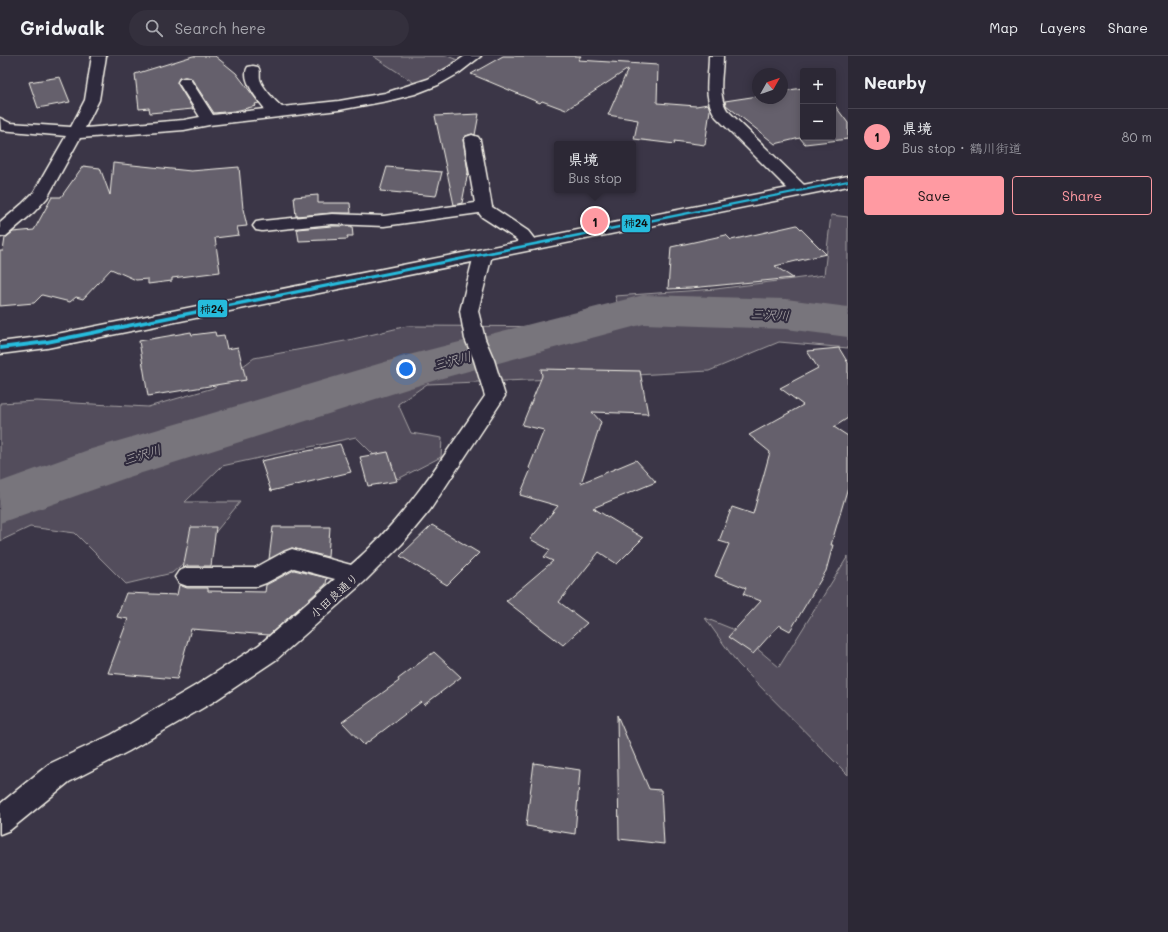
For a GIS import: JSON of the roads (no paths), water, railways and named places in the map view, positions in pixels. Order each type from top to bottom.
[{"type":"street","points":[[0,232],[28,208],[41,194],[76,133],[92,100],[99,56]]},
{"type":"street","points":[[0,123],[6,126],[76,133],[184,125],[209,120],[377,100],[424,86],[445,76],[474,56]]},
{"type":"street","points":[[716,56],[717,68],[714,94],[718,107],[726,119],[799,190]]},
{"type":"street","points":[[253,70],[253,80],[270,105],[279,112]]},
{"type":"street","points":[[185,82],[209,120]]},
{"type":"street","points":[[472,140],[484,207],[488,213],[522,235],[530,245]]},
{"type":"street","points":[[0,348],[47,342],[848,181]]},
{"type":"street","points":[[262,226],[332,219],[384,221],[484,207]]},
{"type":"street","name":"小田良通り","points":[[0,821],[59,773],[120,743],[204,694],[268,652],[356,576],[394,538],[422,504],[495,396],[469,311],[483,255]]},
{"type":"street","points":[[187,577],[258,577],[292,558],[356,576]]},
{"type":"waterway","name":"三沢川","points":[[0,503],[107,464],[422,367],[643,309],[786,314],[848,322]]},
{"type":"place","name":"県境","points":[[595,221]]}]
